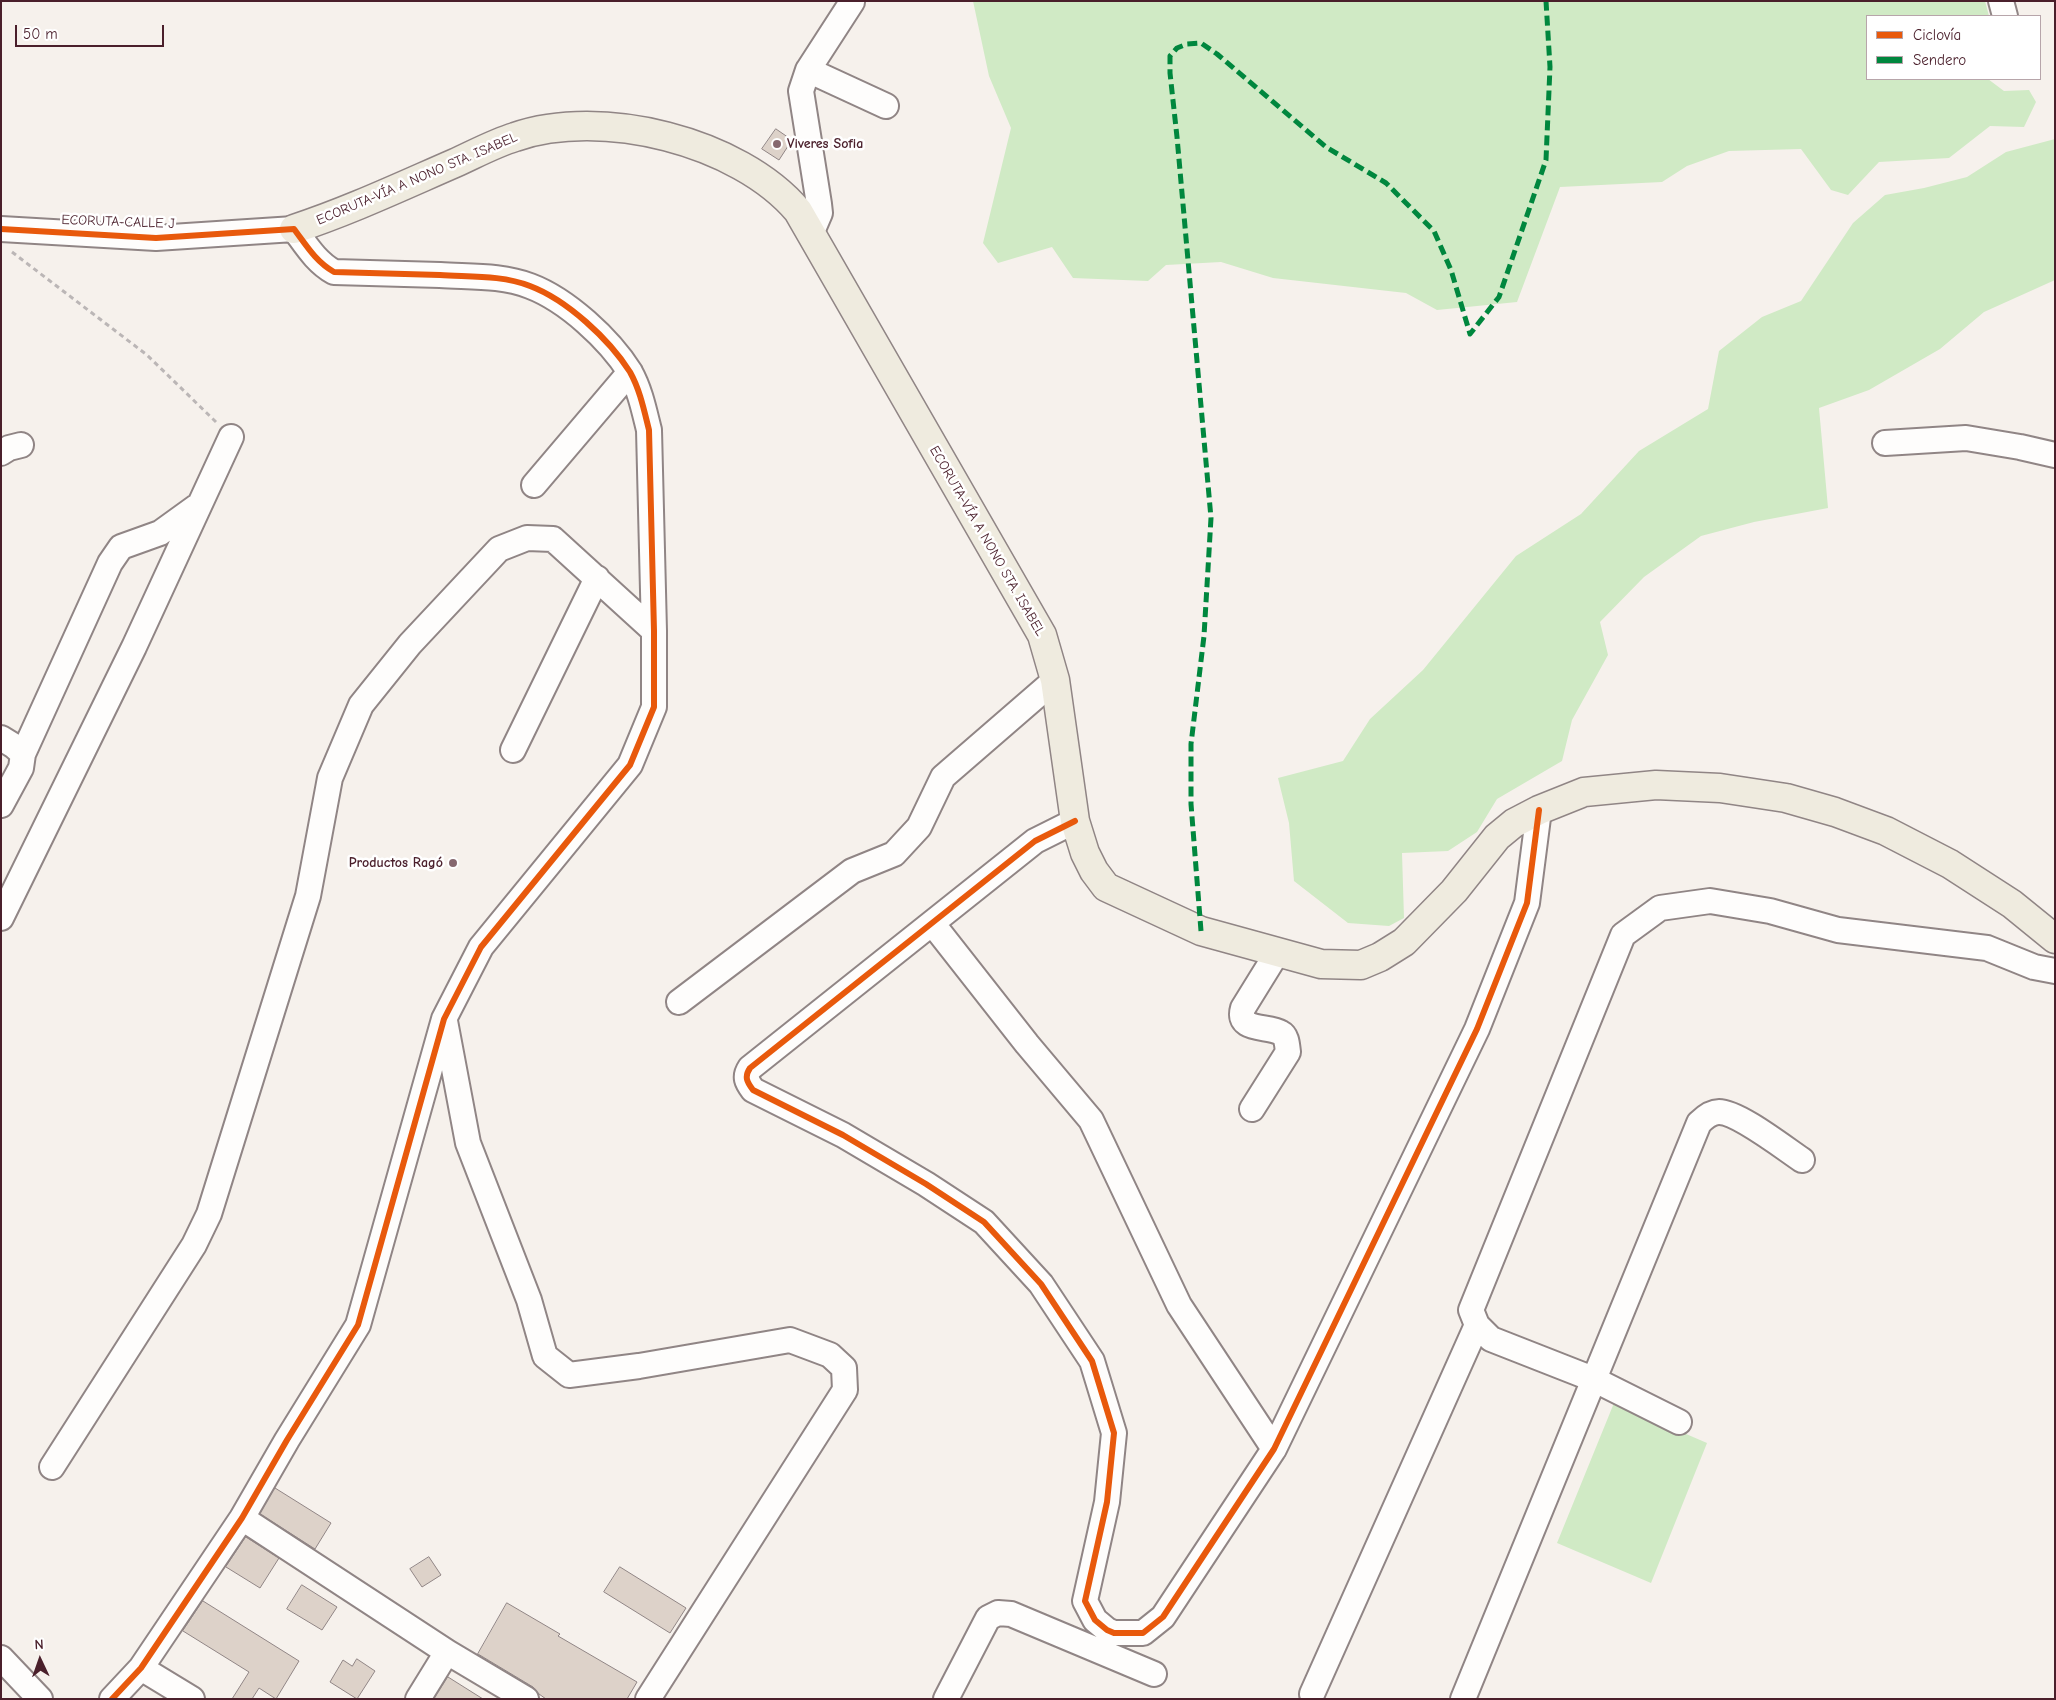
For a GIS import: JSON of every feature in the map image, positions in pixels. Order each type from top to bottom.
[{"type":"main road","name":"ECORUTA-VÍA A NONO STA. ISABEL","points":[[294,229],[341,213],[514,137],[553,128],[601,126],[648,132],[690,142],[709,149],[772,184],[786,196],[798,211],[1042,635],[1055,680],[1075,821],[1085,853],[1094,871],[1106,887],[1201,931],[1321,964],[1360,965],[1380,957],[1404,942],[1454,891],[1497,837],[1514,823],[1539,810],[1584,792],[1656,784],[1720,788],[1786,798],[1835,812],[1886,831],[1942,860],[2012,904],[2055,939]]},
{"type":"street","points":[[2001,1],[2005,15]]},
{"type":"street","points":[[811,234],[820,213],[820,204],[801,91],[808,70],[852,2]]},
{"type":"street","points":[[808,70],[886,106]]},
{"type":"street","points":[[112,1699],[141,1668],[242,1518],[287,1440],[358,1325],[444,1019],[481,947],[630,765],[654,707],[649,430],[642,398],[630,372],[596,330],[553,298],[530,286],[478,277],[334,272],[324,267],[314,257],[294,229]]},
{"type":"street","name":"ECORUTA-CALLE J","points":[[5,239],[156,238],[294,229]]},
{"type":"street","points":[[534,485],[630,372]]},
{"type":"street","points":[[1,918],[130,655],[231,437]]},
{"type":"street","points":[[1885,443],[1966,438],[2055,455]]},
{"type":"street","points":[[1,804],[21,768],[23,754],[110,563],[121,547],[160,533],[184,518],[200,504]]},
{"type":"street","points":[[52,1467],[194,1245],[209,1214],[308,896],[330,778],[362,705],[410,644],[499,549],[527,538],[553,540],[654,630]]},
{"type":"street","points":[[513,750],[597,578]]},
{"type":"street","points":[[679,1002],[852,871],[894,854],[918,827],[944,777],[1055,680]]},
{"type":"street","points":[[1,738],[23,754]]},
{"type":"street","points":[[1075,821],[1035,841],[750,1068],[746,1074],[747,1082],[753,1090],[843,1135],[926,1184],[984,1222],[1041,1284],[1087,1353],[1092,1361],[1114,1432],[1107,1502],[1085,1601],[1100,1626],[1114,1634],[1144,1633],[1163,1617],[1274,1449],[1477,1030],[1527,903],[1539,810]]},
{"type":"street","points":[[1679,1422],[1593,1379],[1491,1339],[1477,1325],[1471,1310],[1623,935],[1660,908],[1710,901],[1770,911],[1838,930],[1987,948],[2034,967],[2055,971]]},
{"type":"street","points":[[932,923],[1021,1037],[1091,1120],[1180,1305],[1274,1449]]},
{"type":"street","points":[[1252,1109],[1288,1052],[1286,1038],[1282,1033],[1248,1025],[1242,1020],[1241,1014],[1277,953]]},
{"type":"street","points":[[444,1019],[468,1143],[529,1300],[545,1356],[569,1375],[638,1366],[790,1340],[830,1355],[844,1368],[845,1390],[648,1699]]},
{"type":"street","points":[[1464,1699],[1699,1123],[1704,1117],[1718,1112],[1736,1116],[1802,1160]]},
{"type":"street","points":[[1312,1694],[1477,1325]]},
{"type":"street","points":[[242,1518],[447,1652],[526,1699]]},
{"type":"street","points":[[946,1699],[988,1618],[998,1614],[1011,1614],[1154,1674]]},
{"type":"street","points":[[418,1699],[447,1652]]},
{"type":"street","points":[[1,1658],[40,1699]]},
{"type":"street","points":[[141,1668],[192,1699]]},
{"type":"path","points":[[5,239],[147,355],[231,437]]},
{"type":"green space","points":[[973,1],[1985,1],[1989,15],[1866,15],[1866,80],[1989,80],[2004,91],[2029,90],[2036,102],[2024,127],[1990,126],[1949,158],[1879,162],[1848,195],[1831,190],[1801,149],[1729,151],[1687,166],[1662,182],[1560,187],[1517,302],[1437,310],[1406,293],[1273,278],[1221,262],[1166,265],[1148,281],[1073,278],[1052,247],[998,263],[983,243],[1011,128],[989,76]]},
{"type":"green space","points":[[2055,139],[2055,280],[1984,312],[1940,349],[1869,390],[1819,408],[1828,508],[1754,522],[1701,536],[1644,577],[1600,622],[1608,655],[1572,720],[1562,761],[1497,799],[1477,832],[1448,851],[1402,853],[1404,918],[1389,926],[1348,923],[1294,881],[1289,823],[1278,778],[1343,761],[1370,719],[1423,670],[1516,556],[1581,514],[1639,451],[1708,409],[1719,351],[1762,317],[1801,301],[1853,223],[1885,195],[1924,188],[1967,177],[2006,152]]},
{"type":"green space","points":[[1614,1403],[1707,1443],[1651,1583],[1557,1543]]},
{"type":"building","name":"Viveres Sofia","points":[[776,129],[792,140],[779,160],[762,149]]},
{"type":"building","points":[[275,1488],[331,1523],[315,1549],[260,1514]]},
{"type":"building","points":[[246,1537],[279,1558],[260,1588],[226,1567]]},
{"type":"building","points":[[429,1557],[441,1575],[422,1587],[410,1569]]},
{"type":"building","points":[[620,1567],[686,1608],[670,1633],[604,1592]]},
{"type":"building","points":[[302,1585],[337,1607],[322,1630],[287,1609]]},
{"type":"building","points":[[203,1601],[299,1661],[276,1699],[259,1688],[252,1699],[232,1699],[249,1672],[183,1631]]},
{"type":"building","points":[[507,1603],[560,1634],[558,1636],[637,1682],[627,1699],[546,1699],[533,1687],[478,1654]]},
{"type":"building","points":[[357,1659],[375,1671],[357,1699],[330,1682],[343,1660],[352,1666]]},
{"type":"building","points":[[448,1677],[483,1699],[434,1699]]},
{"type":"marked path","points":[[1201,931],[1191,804],[1191,744],[1204,636],[1211,518],[1170,73],[1170,56],[1177,48],[1187,44],[1201,43],[1217,54],[1326,147],[1386,183],[1434,231],[1451,270],[1470,334],[1499,297],[1546,160],[1550,67],[1546,1]]},
{"type":"cycle path","points":[[1,229],[156,238],[294,229],[317,258],[334,272],[474,276],[519,282],[544,292],[558,301],[586,322],[611,347],[630,372],[641,400],[649,430],[654,707],[630,765],[481,947],[444,1019],[358,1325],[287,1440],[242,1518],[141,1668],[112,1699]]},
{"type":"cycle path","points":[[1075,821],[1035,841],[750,1068],[747,1077],[753,1090],[843,1135],[926,1184],[984,1222],[1041,1284],[1092,1361],[1114,1433],[1107,1502],[1085,1601],[1095,1620],[1107,1630],[1114,1633],[1143,1633],[1163,1617],[1274,1449],[1477,1029],[1527,903],[1539,810]]},
{"type":"place","name":"Viveres Sofia","points":[[777,144]]},
{"type":"place","name":"Productos Ragó","points":[[453,863]]}]
